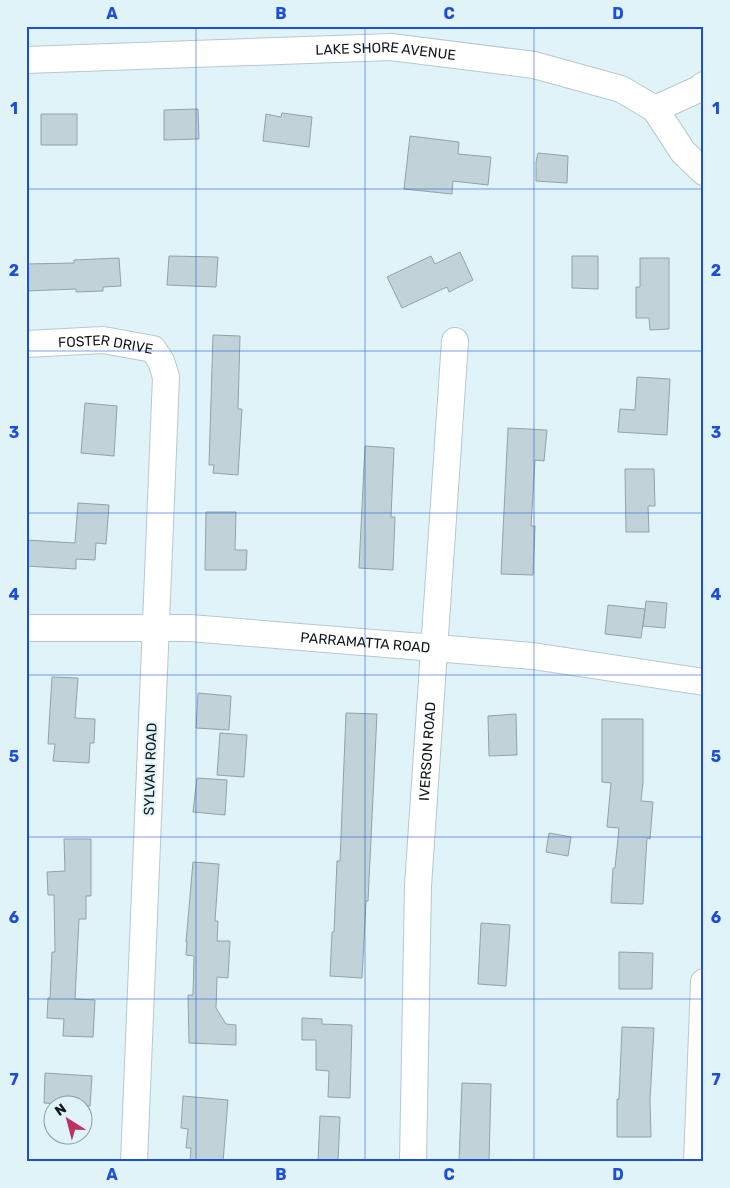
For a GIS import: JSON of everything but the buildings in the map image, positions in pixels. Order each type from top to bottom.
[{"type":"street","name":"LAKE SHORE AVENUE","points":[[26,60],[391,47],[534,65],[621,89],[655,108],[682,152],[704,172]]},
{"type":"street","points":[[655,108],[704,85]]},
{"type":"street","name":"FOSTER DRIVE","points":[[26,344],[103,340],[145,347],[153,349],[161,360],[166,377]]},
{"type":"street","name":"IVERSON ROAD","points":[[412,1162],[418,886],[455,341]]},
{"type":"street","name":"SYLVAN ROAD","points":[[134,1162],[166,377]]},
{"type":"street","name":"PARRAMATTA ROAD","points":[[26,628],[190,628],[533,656],[704,682]]},
{"type":"street","points":[[697,1162],[704,982]]}]
